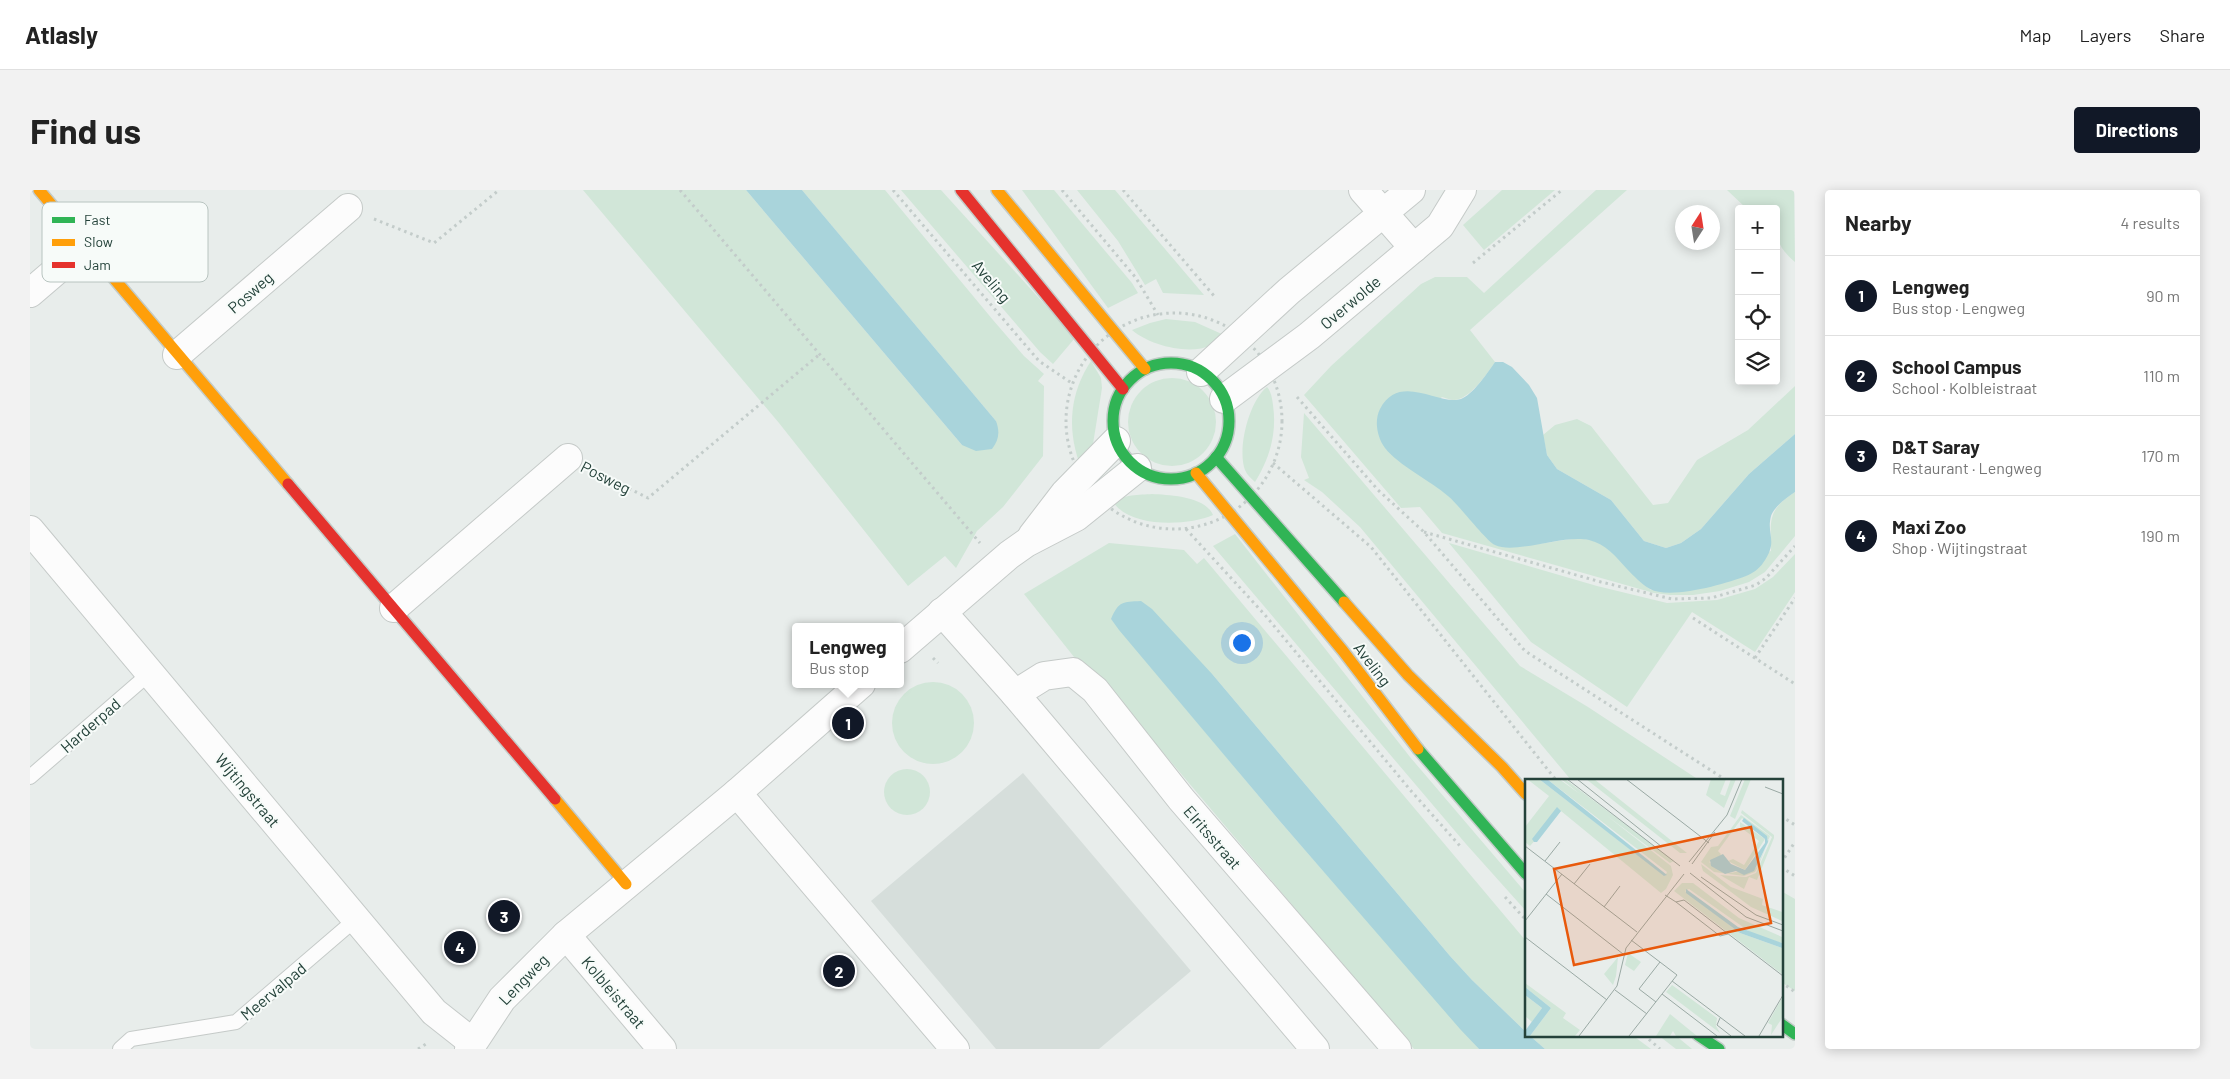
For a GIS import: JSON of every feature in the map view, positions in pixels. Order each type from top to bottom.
[{"type":"main road","points":[[39,190],[49,202]]},
{"type":"main road","name":"Aveling","points":[[961,190],[1123,389]]},
{"type":"main road","points":[[997,190],[1145,369]]},
{"type":"main road","points":[[116,282],[177,356],[394,608],[626,884]]},
{"type":"main road","points":[[1164,364],[1184,365],[1201,372],[1215,384],[1224,398],[1228,414],[1228,429],[1224,444],[1216,457],[1196,473],[1181,478],[1166,479],[1151,476],[1137,468],[1125,456],[1116,441],[1113,423],[1115,405],[1123,389],[1145,369],[1164,364]]},
{"type":"main road","name":"Aveling","points":[[1216,457],[1408,675],[1502,767],[1525,793]]},
{"type":"main road","name":"Aveling","points":[[1196,473],[1343,651],[1404,732],[1525,873]]},
{"type":"main road","points":[[1782,1025],[1795,1034]]},
{"type":"main road","points":[[1700,1036],[1719,1049]]},
{"type":"street","points":[[1363,190],[1414,248]]},
{"type":"street","points":[[1201,372],[1289,292],[1411,190]]},
{"type":"street","name":"Overwolde","points":[[1224,398],[1309,336],[1440,226],[1462,190]]},
{"type":"street","name":"Posweg","points":[[177,356],[348,208]]},
{"type":"street","points":[[30,293],[43,282]]},
{"type":"street","points":[[1026,543],[1065,493],[1116,441]]},
{"type":"street","name":"Posweg","points":[[394,608],[568,458]]},
{"type":"street","points":[[904,645],[998,564],[1026,543],[1076,517],[1137,468]]},
{"type":"street","name":"Wijtingstraat","points":[[30,530],[434,1012],[471,1046]]},
{"type":"street","points":[[942,612],[1015,694],[1315,1049]]},
{"type":"street","name":"Elritsstraat","points":[[1015,694],[1044,676],[1073,672],[1095,690],[1181,799],[1397,1049]]},
{"type":"street","name":"Lengweg","points":[[471,1046],[502,999],[566,935],[737,794],[856,688]]},
{"type":"street","points":[[737,794],[955,1049]]},
{"type":"street","name":"Kolbleistraat","points":[[566,935],[662,1049]]},
{"type":"lane","name":"Harderpad","points":[[30,776],[150,673]]},
{"type":"lane","name":"Meervalpad","points":[[120,1049],[131,1039],[236,1022],[356,919]]},
{"type":"path","points":[[348,208],[434,244],[499,190]]},
{"type":"path","points":[[680,190],[998,564]]},
{"type":"path","name":"Aveling","points":[[893,190],[1039,361],[1073,384]]},
{"type":"path","points":[[1062,190],[1136,278],[1158,315]]},
{"type":"path","points":[[1122,190],[1215,297]]},
{"type":"path","points":[[1473,263],[1562,190]]},
{"type":"path","name":"Posweg","points":[[568,458],[648,498],[820,354]]},
{"type":"path","points":[[1297,397],[1378,490],[1424,532],[1525,651],[1724,779]]},
{"type":"path","points":[[1273,464],[1370,547],[1555,779]]},
{"type":"path","points":[[1186,528],[1265,614],[1412,792],[1464,850]]},
{"type":"path","points":[[1424,532],[1601,582],[1672,599],[1712,598],[1756,585],[1766,578],[1795,546]]},
{"type":"path","points":[[1755,658],[1795,598]]},
{"type":"path","points":[[1693,618],[1795,684]]},
{"type":"path","points":[[1782,817],[1795,824]]},
{"type":"path","points":[[1782,862],[1795,842]]},
{"type":"path","points":[[1782,868],[1795,876]]},
{"type":"path","points":[[1503,894],[1525,919]]},
{"type":"path","points":[[1782,983],[1795,992]]},
{"type":"path","points":[[1645,1036],[1660,1049]]},
{"type":"shaded area","points":[[1023,773],[1191,971],[1099,1049],[996,1049],[871,901]]},
{"type":"green space","points":[[583,190],[746,190],[962,445],[996,421],[802,190],[885,190],[1024,356],[1044,374],[1038,381],[1044,386],[1043,456],[1003,507],[977,531],[956,568],[945,556],[908,586],[779,423]]},
{"type":"green space","points":[[901,190],[941,190],[1075,338],[1053,364],[1040,352]]},
{"type":"green space","points":[[1022,190],[1054,190],[1132,283],[1138,293],[1108,308]]},
{"type":"green space","points":[[1077,190],[1115,190],[1204,295],[1163,293],[1156,279],[1145,285],[1118,241]]},
{"type":"green space","points":[[1502,190],[1555,190],[1484,250],[1463,225]]},
{"type":"green space","points":[[1596,190],[1627,190],[1470,330],[1495,362],[1483,379],[1472,391],[1460,399],[1453,400],[1442,397],[1386,449],[1448,495],[1495,545],[1537,544],[1573,539],[1590,540],[1607,548],[1651,590],[1771,551],[1772,517],[1779,505],[1795,492],[1795,536],[1765,572],[1749,582],[1720,591],[1693,595],[1654,593],[1442,533],[1420,507],[1401,508],[1304,395],[1331,366],[1421,284],[1435,277],[1467,277],[1484,293]]},
{"type":"green space","points":[[1727,190],[1794,190],[1795,262],[1783,250],[1780,244],[1780,205],[1743,205]]},
{"type":"green space","points":[[1166,319],[1195,322],[1224,335],[1211,345],[1202,348],[1181,349],[1159,344],[1132,330]]},
{"type":"green space","points":[[1091,361],[1101,378],[1102,388],[1093,444],[1090,451],[1079,462],[1073,436],[1073,410],[1079,385]]},
{"type":"green space","points":[[1172,378],[1189,381],[1203,391],[1213,405],[1216,422],[1213,439],[1203,453],[1189,463],[1172,466],[1155,463],[1141,453],[1131,439],[1128,422],[1131,405],[1141,391],[1155,381]]},
{"type":"green space","points":[[1795,386],[1795,434],[1749,474],[1701,529],[1681,543],[1666,548],[1644,541],[1611,500],[1557,469],[1547,455],[1543,435],[1555,425],[1577,419],[1591,426],[1653,505],[1668,503],[1697,460],[1748,430]]},
{"type":"green space","points":[[1267,387],[1273,405],[1273,435],[1265,464],[1255,482],[1245,470],[1243,461],[1244,438],[1250,414],[1255,403]]},
{"type":"green space","points":[[1304,413],[1520,666],[1588,707],[1697,779],[1570,779],[1360,527],[1322,492],[1304,480],[1309,478],[1301,457]]},
{"type":"green space","points":[[1152,494],[1195,500],[1209,509],[1213,515],[1202,519],[1175,523],[1146,521],[1122,511],[1114,503],[1126,496]]},
{"type":"green space","points":[[1235,534],[1410,757],[1525,892],[1525,910],[1466,844],[1213,546]]},
{"type":"green space","points":[[1109,543],[1184,550],[1197,564],[1204,558],[1525,940],[1525,1031],[1450,956],[1213,675],[1111,619],[1278,819],[1479,1049],[1414,1049],[1100,678],[1084,663],[1078,662],[1024,594]]},
{"type":"green space","points":[[1449,543],[1597,586],[1667,603],[1717,600],[1755,589],[1773,577],[1795,554],[1795,592],[1755,652],[1692,612],[1627,707],[1531,642]]},
{"type":"green space","points":[[933,682],[949,685],[962,694],[971,707],[974,723],[971,739],[962,752],[949,761],[933,764],[917,761],[904,752],[895,739],[892,723],[895,707],[904,694],[917,685]]},
{"type":"green space","points":[[907,769],[920,773],[926,779],[930,792],[926,805],[920,811],[907,815],[894,811],[888,805],[884,792],[888,779],[894,773]]},
{"type":"green space","points":[[1782,892],[1795,899],[1795,991],[1782,983]]},
{"type":"green space","points":[[1530,1036],[1633,1036],[1651,1049],[1545,1049]]},
{"type":"green space","points":[[1659,1036],[1676,1036],[1692,1049],[1676,1049]]},
{"type":"water","points":[[746,190],[802,190],[996,421],[998,436],[992,449],[976,451],[962,445]]},
{"type":"water","points":[[1495,362],[1503,362],[1512,367],[1529,385],[1537,398],[1547,455],[1557,469],[1611,500],[1644,541],[1666,548],[1681,543],[1701,529],[1749,474],[1795,434],[1795,492],[1778,506],[1771,516],[1770,549],[1762,565],[1748,575],[1712,587],[1670,593],[1650,589],[1606,548],[1589,540],[1566,540],[1514,548],[1495,545],[1491,542],[1448,496],[1406,467],[1385,448],[1377,429],[1377,419],[1380,409],[1388,398],[1399,392],[1410,391],[1444,399],[1455,400],[1463,398],[1477,387]]},
{"type":"water","points":[[1141,601],[1152,609],[1213,675],[1450,956],[1525,1031],[1525,1036],[1530,1036],[1545,1049],[1479,1049],[1460,1029],[1278,819],[1119,630],[1111,619],[1119,606],[1129,602]]},
{"type":"traffic: fast","points":[[1171,363],[1193,368],[1212,380],[1224,399],[1229,421],[1224,443],[1212,462],[1193,474],[1171,479],[1149,474],[1130,462],[1118,443],[1113,421],[1118,399],[1130,380],[1149,368],[1171,363]]},
{"type":"traffic: fast","points":[[1216,457],[1344,602]]},
{"type":"traffic: fast","points":[[1418,749],[1525,873]]},
{"type":"traffic: fast","points":[[1782,1025],[1795,1034]]},
{"type":"traffic: fast","points":[[1700,1036],[1719,1049]]},
{"type":"traffic: slow","points":[[39,190],[49,202]]},
{"type":"traffic: slow","points":[[997,190],[1145,369]]},
{"type":"traffic: slow","points":[[117,282],[288,484]]},
{"type":"traffic: slow","points":[[1196,473],[1343,651],[1418,749]]},
{"type":"traffic: slow","points":[[1344,602],[1408,675],[1502,767],[1525,793]]},
{"type":"traffic: slow","points":[[555,799],[626,884]]},
{"type":"traffic: jam","points":[[961,190],[1123,389]]},
{"type":"traffic: jam","points":[[288,484],[555,799]]},
{"type":"place","name":"Lengweg","points":[[848,723]]},
{"type":"place","name":"D&T Saray","points":[[504,916]]},
{"type":"place","name":"Maxi Zoo","points":[[460,947]]},
{"type":"place","name":"School Campus","points":[[839,971]]}]
